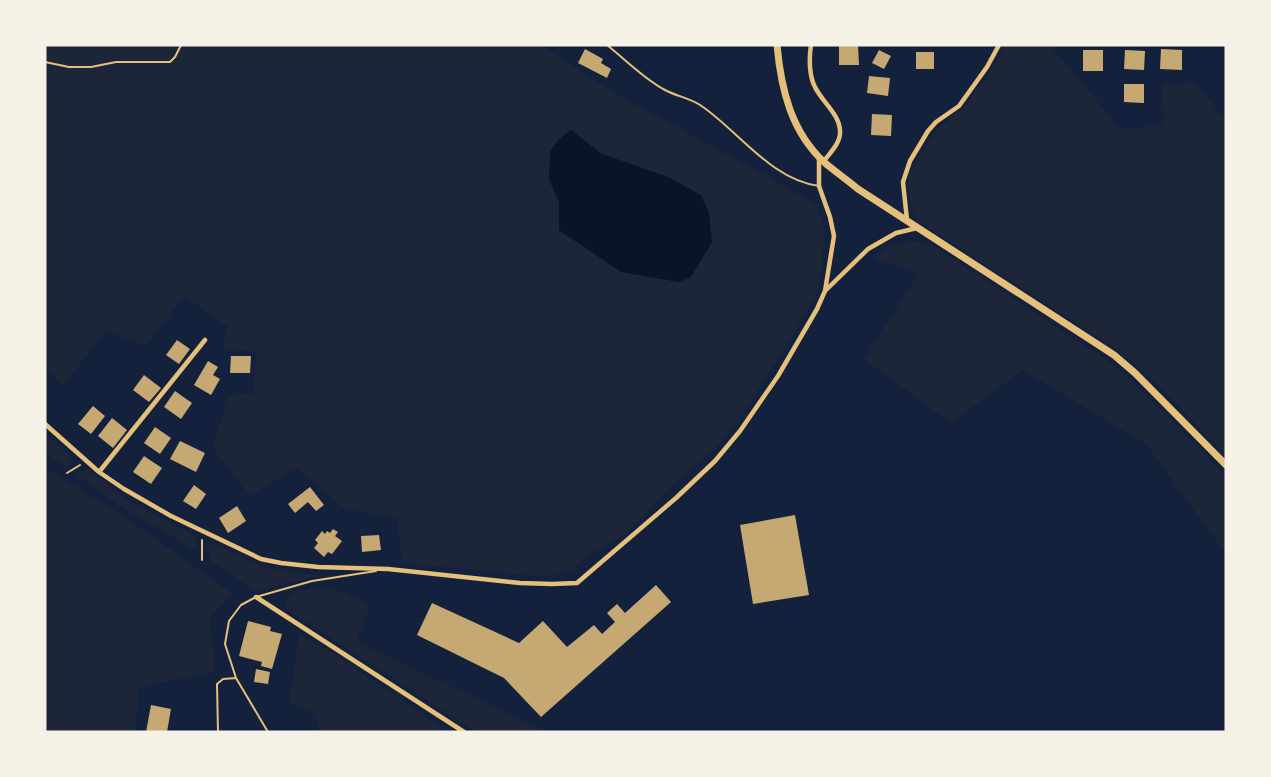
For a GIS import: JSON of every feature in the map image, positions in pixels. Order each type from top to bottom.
[{"type":"main road","points":[[777,45],[780,76],[791,115],[799,131],[822,159],[858,189],[1114,355],[1135,373],[1226,465]]},
{"type":"street","points":[[45,424],[99,472],[124,489],[171,516],[261,558],[281,563],[318,567],[388,569],[519,583],[577,583],[676,498],[715,461],[740,431],[778,376],[825,291],[834,236],[819,186],[822,159],[837,142],[840,134],[837,120],[814,87],[810,69],[811,45]]},
{"type":"street","points":[[907,220],[903,182],[910,161],[936,122],[959,106],[987,68],[999,45]]},
{"type":"street","points":[[825,291],[868,249],[896,233],[918,227]]},
{"type":"street","points":[[99,472],[205,340]]},
{"type":"street","points":[[256,597],[464,732]]},
{"type":"lane","points":[[607,45],[666,90],[703,106],[791,178],[819,186]]},
{"type":"lane","points":[[268,732],[236,678],[225,644],[229,621],[241,605],[256,597],[312,581],[388,569]]},
{"type":"lane","points":[[218,732],[217,684],[223,679],[236,678]]},
{"type":"path","points":[[45,62],[69,67],[91,68],[116,62],[170,62],[176,57],[181,45]]},
{"type":"path","points":[[67,473],[87,461]]},
{"type":"path","points":[[202,531],[202,560]]},
{"type":"shaded area","points":[[45,45],[541,45],[613,92],[817,205],[825,233],[819,290],[741,416],[717,446],[670,487],[626,534],[583,558],[573,570],[552,576],[402,563],[397,518],[345,509],[297,468],[250,496],[212,447],[230,395],[254,393],[256,352],[222,348],[228,327],[184,296],[146,346],[106,330],[63,387],[47,367],[45,359]],"holes":[[[602,154],[668,177],[679,282],[621,272],[559,230],[559,202]]]},
{"type":"shaded area","points":[[1050,45],[1120,128],[1164,126],[1162,84],[1196,83],[1226,121],[1226,455],[1152,379],[1114,348],[918,221],[910,207],[908,175],[937,129],[964,108],[992,69],[1004,46]]},
{"type":"shaded area","points":[[571,130],[602,154],[668,177],[701,195],[709,213],[712,242],[691,277],[679,282],[621,272],[559,230],[559,202],[549,180],[550,151],[559,139]]},
{"type":"shaded area","points":[[911,241],[932,245],[1111,363],[1157,405],[1226,477],[1226,554],[1147,445],[1023,370],[951,423],[864,359],[919,273],[872,258],[890,247]]},
{"type":"shaded area","points":[[45,433],[74,461],[66,466],[45,453]]},
{"type":"shaded area","points":[[45,468],[122,515],[233,594],[210,618],[215,671],[138,688],[136,732],[45,732]]},
{"type":"shaded area","points":[[86,469],[129,501],[196,536],[196,551],[125,509],[76,475]]},
{"type":"shaded area","points":[[206,544],[214,544],[262,567],[320,576],[255,591],[211,561]]},
{"type":"shaded area","points":[[319,588],[346,593],[370,606],[356,641],[546,732],[476,732],[286,609],[288,598],[296,591]]},
{"type":"shaded area","points":[[299,634],[331,652],[449,732],[320,732],[314,713],[289,704]]},
{"type":"building","points":[[839,45],[858,45],[859,65],[839,65]]},
{"type":"building","points":[[585,49],[603,59],[601,63],[611,69],[607,78],[578,63]]},
{"type":"building","points":[[1161,49],[1182,50],[1182,70],[1160,69]]},
{"type":"building","points":[[879,50],[891,56],[884,69],[872,63]]},
{"type":"building","points":[[1083,50],[1103,50],[1103,71],[1083,71]]},
{"type":"building","points":[[1125,50],[1145,51],[1144,70],[1124,69]]},
{"type":"building","points":[[916,52],[934,52],[934,69],[916,69]]},
{"type":"building","points":[[869,76],[890,78],[888,96],[867,93]]},
{"type":"building","points":[[1124,84],[1144,84],[1144,103],[1124,102]]},
{"type":"building","points":[[872,114],[892,115],[891,136],[871,135]]},
{"type":"building","points":[[177,340],[190,349],[179,364],[166,355]]},
{"type":"building","points":[[231,356],[251,356],[250,373],[230,373]]},
{"type":"building","points":[[208,361],[218,367],[213,375],[220,379],[211,395],[194,385]]},
{"type":"building","points":[[144,375],[161,388],[149,402],[133,390]]},
{"type":"building","points":[[175,391],[192,403],[181,419],[164,407]]},
{"type":"building","points":[[93,406],[105,416],[91,434],[78,424]]},
{"type":"building","points":[[112,418],[127,430],[113,448],[98,436]]},
{"type":"building","points":[[155,427],[171,438],[160,454],[144,443]]},
{"type":"building","points":[[180,441],[205,453],[196,472],[170,459]]},
{"type":"building","points":[[144,456],[162,468],[151,484],[133,472]]},
{"type":"building","points":[[194,485],[206,494],[196,509],[183,501]]},
{"type":"building","points":[[310,487],[324,505],[316,511],[308,502],[295,513],[288,504]]},
{"type":"building","points":[[237,506],[246,521],[228,533],[219,518]]},
{"type":"building","points":[[795,515],[809,595],[753,604],[740,525]]},
{"type":"building","points":[[333,529],[338,532],[335,536],[342,541],[332,554],[328,552],[324,557],[314,548],[318,543],[315,540],[322,531],[325,534],[327,531],[330,533]]},
{"type":"building","points":[[379,535],[381,550],[362,552],[361,536]]},
{"type":"building","points":[[656,585],[671,602],[541,717],[504,678],[417,635],[432,603],[519,643],[543,621],[567,647],[594,625],[602,634],[615,622],[607,613],[617,604],[625,613]]},
{"type":"building","points":[[248,621],[271,627],[270,631],[282,634],[272,669],[261,666],[262,662],[239,656]]},
{"type":"building","points":[[256,669],[270,672],[268,684],[254,682]]},
{"type":"building","points":[[151,705],[171,709],[167,732],[146,732]]}]
